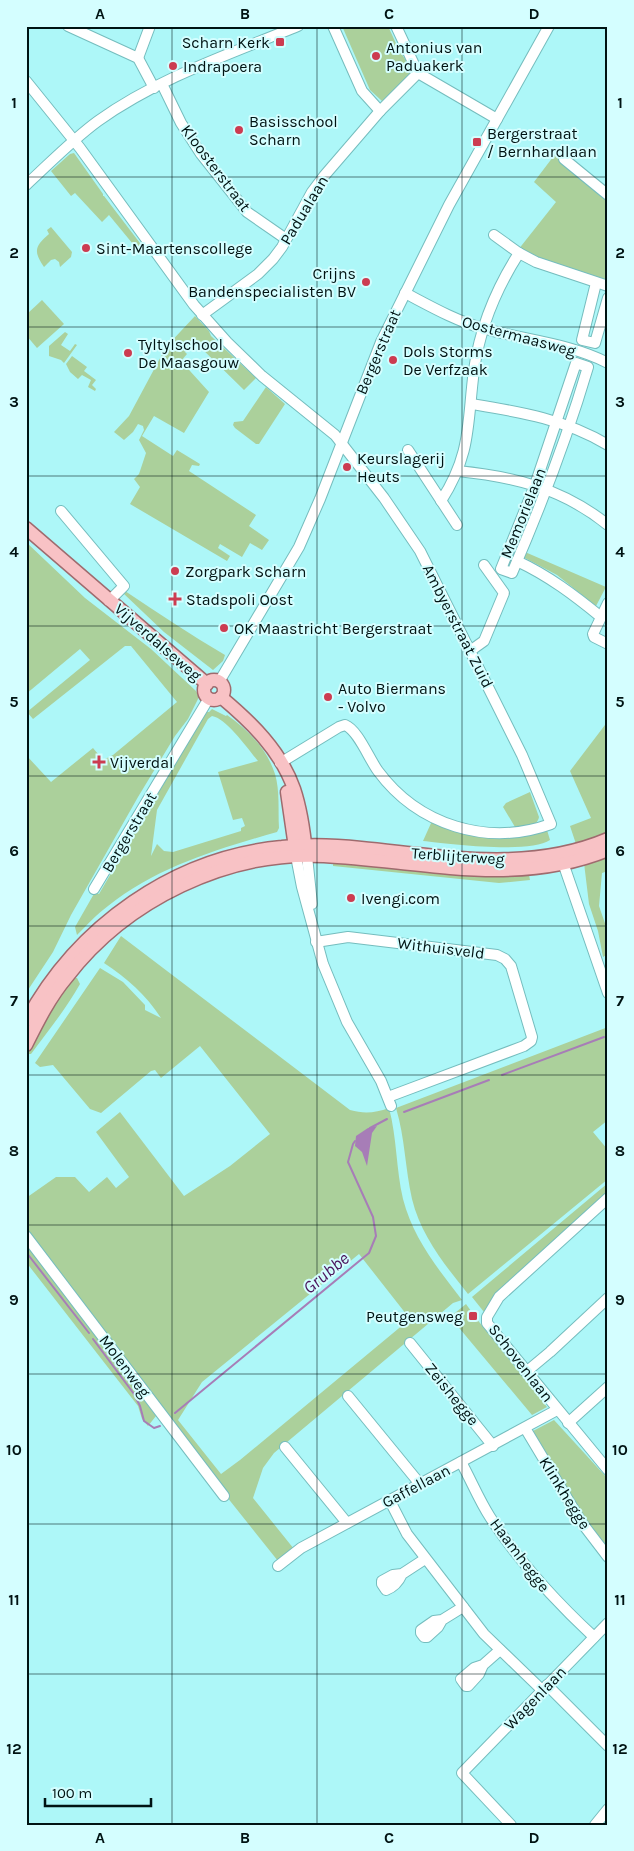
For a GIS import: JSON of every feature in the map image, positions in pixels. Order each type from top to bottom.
[{"type":"main road","name":"Vijverdalseweg","points":[[26,528],[110,601],[213,683]]},
{"type":"main road","points":[[213,683],[223,689],[215,698],[254,726],[270,746],[280,763],[301,851]]},
{"type":"main road","name":"Terblijterweg","points":[[562,859],[608,839]]},
{"type":"main road","name":"Terblijterweg","points":[[86,948],[110,919],[137,899],[180,875],[235,855],[275,847],[342,857],[484,871],[520,870],[608,850]]},
{"type":"main road","points":[[26,1021],[54,976],[86,948]]},
{"type":"main road","points":[[26,1045],[41,1016],[86,948]]},
{"type":"street","points":[[68,26],[88,31],[138,58],[150,26]]},
{"type":"street","points":[[26,184],[97,122],[122,105],[158,86],[298,26]]},
{"type":"street","points":[[333,26],[362,91],[380,111]]},
{"type":"street","points":[[396,26],[418,73],[497,119]]},
{"type":"street","name":"Bergerstraat","points":[[213,683],[299,547],[320,499],[381,342],[404,293],[449,206],[549,26]]},
{"type":"street","name":"Kloosterstraat","points":[[138,58],[201,154],[247,212],[286,239]]},
{"type":"street","name":"Padualaan","points":[[202,315],[262,270],[278,254],[312,192],[380,111],[418,73]]},
{"type":"street","name":"Ambyerstraat Zuid","points":[[26,81],[74,141],[202,315],[262,376],[332,432],[384,498],[414,540],[522,755],[551,824],[521,832],[487,833],[466,830],[439,820],[420,810],[393,789],[374,765],[353,730],[345,725],[280,763]]},
{"type":"street","points":[[564,159],[608,195]]},
{"type":"street","points":[[494,235],[519,253],[557,270],[608,286]]},
{"type":"street","points":[[441,501],[458,471],[468,439],[474,370],[483,328],[495,294],[519,253]]},
{"type":"street","points":[[596,283],[582,340],[595,343],[608,298]]},
{"type":"street","name":"Oostermaasweg","points":[[404,293],[450,316],[483,328],[574,350],[608,362]]},
{"type":"street","name":"Memorielaan","points":[[576,363],[588,367],[570,426],[548,490],[512,573],[501,569],[535,485],[576,363]]},
{"type":"street","points":[[472,404],[526,413],[558,421],[608,445]]},
{"type":"street","points":[[408,450],[457,525]]},
{"type":"street","points":[[458,471],[506,477],[535,485],[579,504],[608,525]]},
{"type":"street","name":"Vijverdalseweg","points":[[61,511],[124,586],[110,601]]},
{"type":"street","points":[[517,562],[570,591],[601,617]]},
{"type":"street","points":[[470,650],[484,641],[504,593],[484,565]]},
{"type":"street","points":[[608,604],[593,634],[594,637],[608,644]]},
{"type":"street","name":"Bergerstraat","points":[[94,889],[215,698]]},
{"type":"street","name":"Withuisveld","points":[[301,851],[302,887],[316,942],[323,964],[347,1022],[381,1080],[390,1102],[524,1046],[532,1037],[511,966],[505,958],[497,955],[348,937],[316,942]]},
{"type":"street","points":[[562,859],[608,993]]},
{"type":"street","name":"Schovenlaan","points":[[606,1202],[499,1298],[487,1317],[487,1324],[608,1470]]},
{"type":"street","name":"Molenweg","points":[[26,1236],[224,1496]]},
{"type":"street","points":[[526,1372],[608,1298]]},
{"type":"street","name":"Zeishegge","points":[[410,1343],[493,1446]]},
{"type":"street","points":[[568,1423],[608,1387]]},
{"type":"street","points":[[348,1396],[420,1484]]},
{"type":"street","name":"Gaffellaan","points":[[278,1566],[300,1548],[557,1410]]},
{"type":"street","name":"Klinkhegge","points":[[525,1428],[582,1523],[608,1556]]},
{"type":"street","points":[[285,1448],[346,1523]]},
{"type":"street","name":"Haamhegge","points":[[461,1462],[489,1516],[522,1562],[556,1602],[594,1638]]},
{"type":"street","points":[[390,1501],[407,1534],[484,1634],[500,1650],[605,1739]]},
{"type":"street","points":[[402,1574],[426,1559]]},
{"type":"street","points":[[442,1620],[463,1607]]},
{"type":"street","name":"Wagenlaan","points":[[511,1825],[462,1773],[608,1623]]},
{"type":"street","points":[[483,1665],[500,1650]]},
{"type":"street","points":[[595,1825],[608,1809]]},
{"type":"green space","points":[[342,26],[388,26],[399,50],[413,71],[382,101],[370,90]]},
{"type":"green space","points":[[74,153],[103,196],[146,251],[142,255],[109,215],[102,222],[75,193],[71,196],[51,171],[70,154]]},
{"type":"green space","points":[[556,153],[608,197],[608,281],[538,260],[518,250],[556,202],[534,182]]},
{"type":"green space","points":[[51,227],[72,252],[71,257],[60,267],[59,262],[55,259],[51,260],[44,267],[37,253],[38,245],[49,234],[47,230]]},
{"type":"green space","points":[[42,300],[64,324],[37,348],[26,335],[26,315]]},
{"type":"green space","points":[[195,316],[209,331],[211,336],[256,378],[244,390],[195,342],[185,352],[187,354],[181,361],[209,392],[184,433],[154,416],[142,436],[173,456],[177,450],[200,464],[199,466],[192,465],[189,471],[256,515],[249,526],[269,540],[262,550],[250,543],[242,557],[220,544],[218,548],[230,556],[227,561],[130,504],[140,487],[134,479],[139,474],[146,453],[139,440],[144,430],[143,426],[138,424],[133,432],[124,440],[114,432],[129,416],[166,347]]},
{"type":"green space","points":[[65,332],[68,334],[61,345],[70,351],[75,344],[77,345],[64,363],[49,356],[49,346]]},
{"type":"green space","points":[[72,356],[87,367],[84,371],[96,380],[92,385],[96,389],[95,391],[88,387],[91,380],[82,375],[78,379],[70,372],[66,364]]},
{"type":"green space","points":[[266,387],[285,404],[259,444],[256,444],[233,425],[234,422],[243,421]]},
{"type":"green space","name":"Vijverdal","points":[[26,542],[85,598],[151,649],[196,691],[199,697],[188,719],[175,736],[138,797],[71,915],[53,952],[26,993],[26,755],[51,782],[93,748],[103,760],[113,755],[177,702],[131,646],[125,646],[33,719],[27,712],[90,660],[80,649],[26,694]]},
{"type":"green space","points":[[525,552],[606,587],[596,606],[557,575],[523,557]]},
{"type":"green space","points":[[125,591],[225,655],[223,661],[213,670],[164,632],[123,593]]},
{"type":"green space","points":[[212,709],[227,715],[235,721],[256,741],[267,756],[272,765],[278,787],[279,828],[277,832],[189,861],[147,880],[104,909],[77,935],[75,927],[95,892],[99,894],[181,753],[207,712]],"holes":[[[212,716],[218,718],[237,735],[258,761],[218,772],[233,820],[242,818],[245,826],[241,828],[241,831],[173,852],[164,851],[157,844],[151,856],[157,810],[208,719]]]},
{"type":"green space","points":[[608,721],[608,836],[577,847],[570,826],[591,818],[570,771]]},
{"type":"green space","points":[[530,792],[539,817],[538,821],[530,826],[515,827],[503,807],[506,803]]},
{"type":"green space","points":[[432,821],[460,831],[489,836],[518,836],[547,830],[550,840],[540,844],[508,847],[469,846],[423,841]]},
{"type":"green space","points":[[608,855],[608,871],[602,873],[599,906],[608,932],[608,954],[603,957],[598,931],[589,904],[584,863]]},
{"type":"green space","points":[[333,861],[499,877],[529,875],[530,880],[499,883],[333,866]]},
{"type":"green space","points":[[121,936],[350,1110],[369,1112],[389,1108],[394,1131],[401,1188],[407,1213],[427,1252],[462,1300],[453,1303],[274,1453],[263,1468],[253,1498],[294,1549],[278,1561],[215,1482],[26,1230],[26,1198],[56,1177],[75,1177],[89,1192],[107,1177],[116,1188],[129,1177],[96,1132],[120,1112],[184,1196],[230,1166],[270,1134],[200,1046],[161,1078],[155,1070],[151,1071],[101,1113],[90,1109],[53,1065],[40,1067],[35,1063],[100,968],[123,982],[145,1005],[145,1010],[161,1018],[136,988],[104,963]],"holes":[[[359,1254],[410,1319],[221,1474],[178,1420],[202,1382]]]},
{"type":"green space","points":[[73,978],[77,978],[80,984],[57,1020],[31,1054],[29,1054],[28,1052],[45,1017]]},
{"type":"green space","points":[[608,1027],[608,1120],[593,1132],[608,1150],[608,1179],[468,1294],[435,1250],[416,1213],[396,1108]]},
{"type":"green space","points":[[608,1183],[608,1193],[498,1294],[484,1312],[472,1297]]},
{"type":"green space","points":[[26,1244],[156,1416],[148,1426],[142,1419],[138,1406],[26,1262]]},
{"type":"green space","points":[[466,1304],[547,1407],[532,1415],[450,1317]]},
{"type":"green space","points":[[554,1420],[608,1479],[608,1553],[598,1541],[533,1435],[533,1431]]},
{"type":"shaded area","points":[[377,1126],[372,1133],[367,1166],[362,1152],[355,1146],[356,1136],[368,1128]]},
{"type":"waterway","name":"Grubbe","points":[[502,1075],[604,1037]]},
{"type":"waterway","name":"Grubbe","points":[[404,1112],[489,1080]]},
{"type":"waterway","name":"Grubbe","points":[[370,1128],[387,1119]]},
{"type":"waterway","name":"Grubbe","points":[[175,1413],[369,1253],[376,1236],[373,1217],[348,1162],[355,1141]]},
{"type":"waterway","name":"Grubbe","points":[[26,1252],[89,1333]]},
{"type":"waterway","name":"Grubbe","points":[[93,1339],[134,1394],[144,1421],[154,1428],[160,1426]]},
{"type":"place","name":"Scharn Kerk","points":[[280,42]]},
{"type":"place","name":"Antonius van Paduakerk","points":[[376,56]]},
{"type":"place","name":"Indrapoera","points":[[173,66]]},
{"type":"place","name":"Basisschool Scharn","points":[[239,130]]},
{"type":"place","name":"Bergerstraat / Bernhardlaan","points":[[477,142]]},
{"type":"place","name":"Sint-Maartenscollege","points":[[86,248]]},
{"type":"place","name":"Crijns Bandenspecialisten BV","points":[[366,282]]},
{"type":"place","name":"Tyltylschool De Maasgouw","points":[[128,353]]},
{"type":"place","name":"Dols Storms De Verfzaak","points":[[393,360]]},
{"type":"place","name":"Keurslagerij Heuts","points":[[347,467]]},
{"type":"place","name":"Zorgpark Scharn","points":[[175,571]]},
{"type":"place","name":"Stadspoli Oost","points":[[175,599]]},
{"type":"place","name":"OK Maastricht Bergerstraat","points":[[224,628]]},
{"type":"place","name":"Auto Biermans - Volvo","points":[[328,697]]},
{"type":"place","name":"Vijverdal","points":[[99,762]]},
{"type":"place","name":"Ivengi.com","points":[[351,898]]},
{"type":"place","name":"Peutgensweg","points":[[473,1316]]}]
